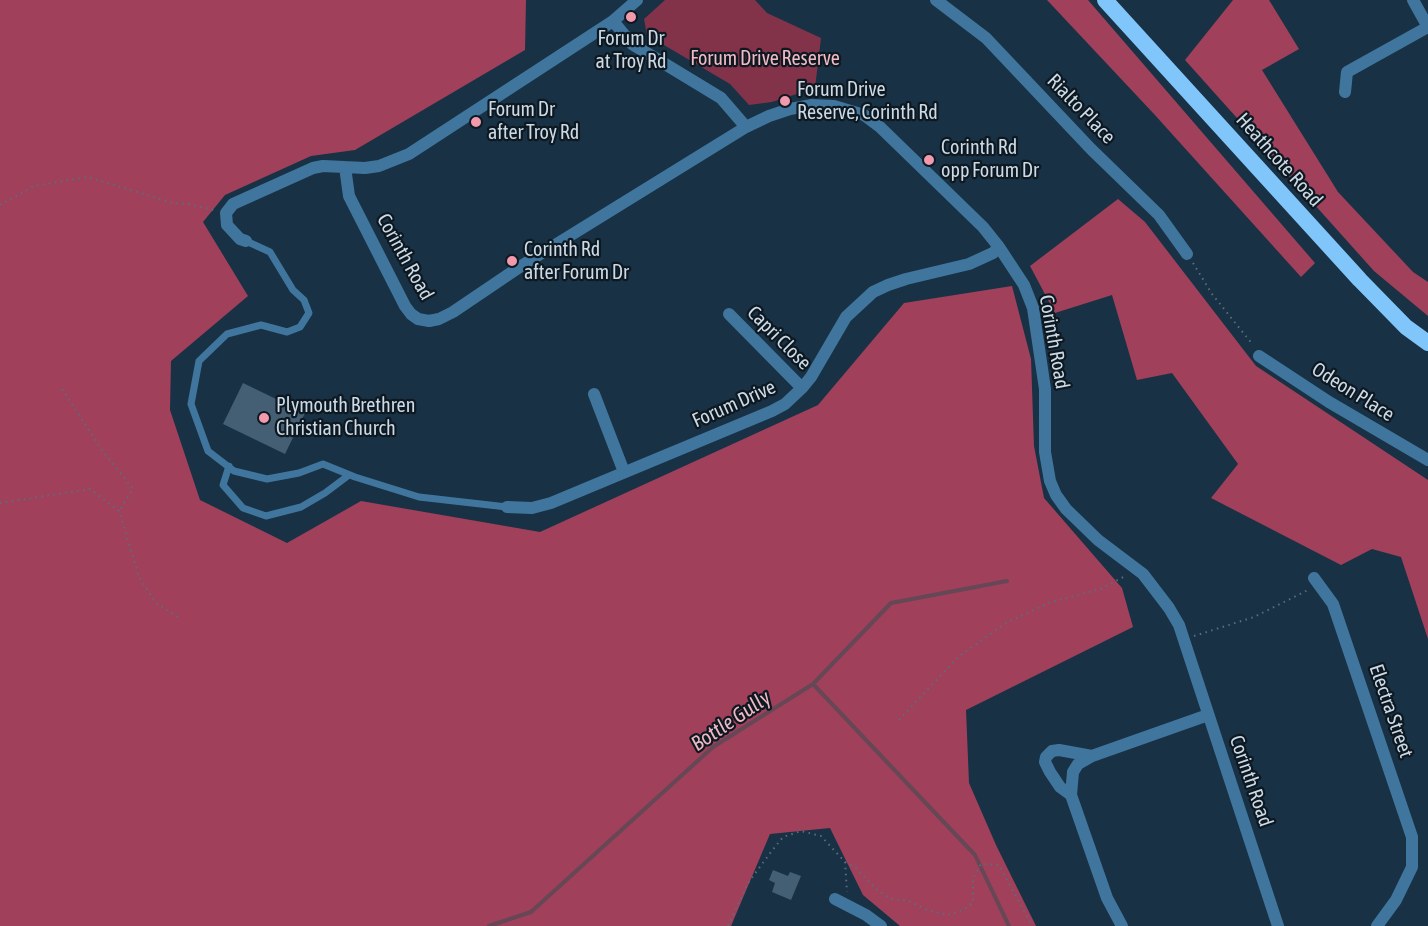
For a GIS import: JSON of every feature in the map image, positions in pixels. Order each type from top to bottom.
[{"type":"highway","name":"Heathcote Road","points":[[1105,0],[1360,280],[1406,327],[1428,343]]},
{"type":"street","points":[[246,241],[240,239],[226,225],[226,213],[233,204],[313,168],[323,166],[365,168],[409,154],[613,21],[636,0]]},
{"type":"street","name":"Rialto Place","points":[[936,0],[986,38],[1091,149],[1159,215],[1187,254]]},
{"type":"street","points":[[1345,92],[1347,72],[1428,27],[1413,0]]},
{"type":"street","points":[[613,21],[632,44],[720,98],[747,128]]},
{"type":"street","name":"Corinth Road","points":[[345,168],[349,196],[405,306],[418,319],[429,321],[453,312],[521,266],[747,128],[790,109],[812,105],[834,106],[864,115],[880,127],[949,192],[999,247],[1024,285],[1032,308],[1045,389],[1045,452],[1050,481],[1066,509],[1098,540],[1137,569],[1158,592],[1179,625],[1278,926]]},
{"type":"street","name":"Forum Drive","points":[[507,507],[541,506],[784,405],[812,377],[846,317],[873,292],[906,279],[969,264],[993,253],[999,247]]},
{"type":"street","name":"Capri Close","points":[[729,314],[802,388]]},
{"type":"street","name":"Odeon Place","points":[[1259,356],[1329,402],[1428,460]]},
{"type":"street","points":[[594,394],[624,472]]},
{"type":"street","name":"Electra Street","points":[[1317,581],[1333,604],[1412,837],[1412,867],[1396,900],[1377,926]]},
{"type":"street","points":[[1122,926],[1107,898],[1071,795],[1073,772],[1078,764],[1092,756],[1208,716]]},
{"type":"street","points":[[1071,795],[1060,788],[1045,762],[1046,757],[1052,751],[1059,750],[1092,756]]},
{"type":"street","points":[[835,899],[866,915],[881,926]]},
{"type":"lane","points":[[246,241],[270,252],[293,290],[304,300],[309,313],[300,327],[287,332],[261,326],[227,334],[199,361],[191,404],[208,451],[234,471],[267,479],[299,473],[323,464],[349,475],[419,497],[507,507]]},
{"type":"lane","points":[[229,466],[223,485],[243,508],[266,516],[301,507],[349,475]]},
{"type":"path","points":[[0,205],[34,186],[88,177],[173,203],[189,204],[226,213]]},
{"type":"path","points":[[1187,254],[1212,294],[1251,340],[1259,356]]},
{"type":"path","points":[[62,389],[102,450],[133,489],[119,511]]},
{"type":"path","points":[[0,503],[90,489],[119,511],[140,577],[156,603],[181,619]]},
{"type":"path","points":[[899,720],[958,657],[1005,623],[1051,602],[1101,589],[1137,569]]},
{"type":"path","points":[[1194,636],[1254,617],[1317,581]]},
{"type":"path","points":[[728,926],[748,883],[783,837],[801,831],[821,836],[845,862],[854,866],[876,889],[891,898],[909,901],[927,910],[948,915],[965,909],[973,902],[973,878],[981,864],[999,865],[1032,926]]},
{"type":"path","points":[[845,862],[849,906]]},
{"type":"green space","name":"Forum Drive Reserve","points":[[665,0],[755,0],[767,13],[821,38],[815,88],[772,102],[749,105],[730,84],[647,35],[644,19]]},
{"type":"shaded area","points":[[0,0],[526,0],[525,50],[355,150],[311,156],[225,195],[203,222],[248,296],[171,361],[170,410],[200,500],[287,543],[361,501],[540,532],[818,405],[904,303],[1012,286],[1031,359],[1034,446],[1044,498],[1122,588],[1133,627],[966,710],[969,783],[996,845],[1036,926],[900,926],[863,895],[830,828],[770,834],[731,926],[0,926]]},
{"type":"shaded area","points":[[1047,0],[1088,0],[1315,263],[1301,277],[1154,114]]},
{"type":"shaded area","points":[[1233,0],[1269,0],[1299,49],[1262,70],[1338,192],[1413,272],[1428,282],[1428,316],[1374,271],[1185,60]]},
{"type":"shaded area","points":[[1118,199],[1145,222],[1256,366],[1428,480],[1428,639],[1401,557],[1372,549],[1341,565],[1211,498],[1238,464],[1172,373],[1137,380],[1112,295],[1055,313],[1030,266]]},
{"type":"building","name":"Plymouth Brethren Christian Church","points":[[243,383],[305,413],[285,454],[223,424]]},
{"type":"building","points":[[773,870],[788,876],[790,872],[801,876],[791,900],[772,892],[775,883],[769,880]]},
{"type":"waterway","name":"Bottle Gully","points":[[489,926],[531,912],[713,747],[813,684],[891,603],[1007,581]]},
{"type":"waterway","points":[[813,684],[975,855],[1009,926]]},
{"type":"place","name":"Forum Dr at Troy Rd","points":[[631,17]]},
{"type":"place","name":"Forum Drive Reserve, Corinth Rd","points":[[785,101]]},
{"type":"place","name":"Forum Dr after Troy Rd","points":[[476,122]]},
{"type":"place","name":"Corinth Rd opp Forum Dr","points":[[929,160]]},
{"type":"place","name":"Corinth Rd after Forum Dr","points":[[512,261]]},
{"type":"place","name":"Plymouth Brethren Christian Church","points":[[264,418]]}]
